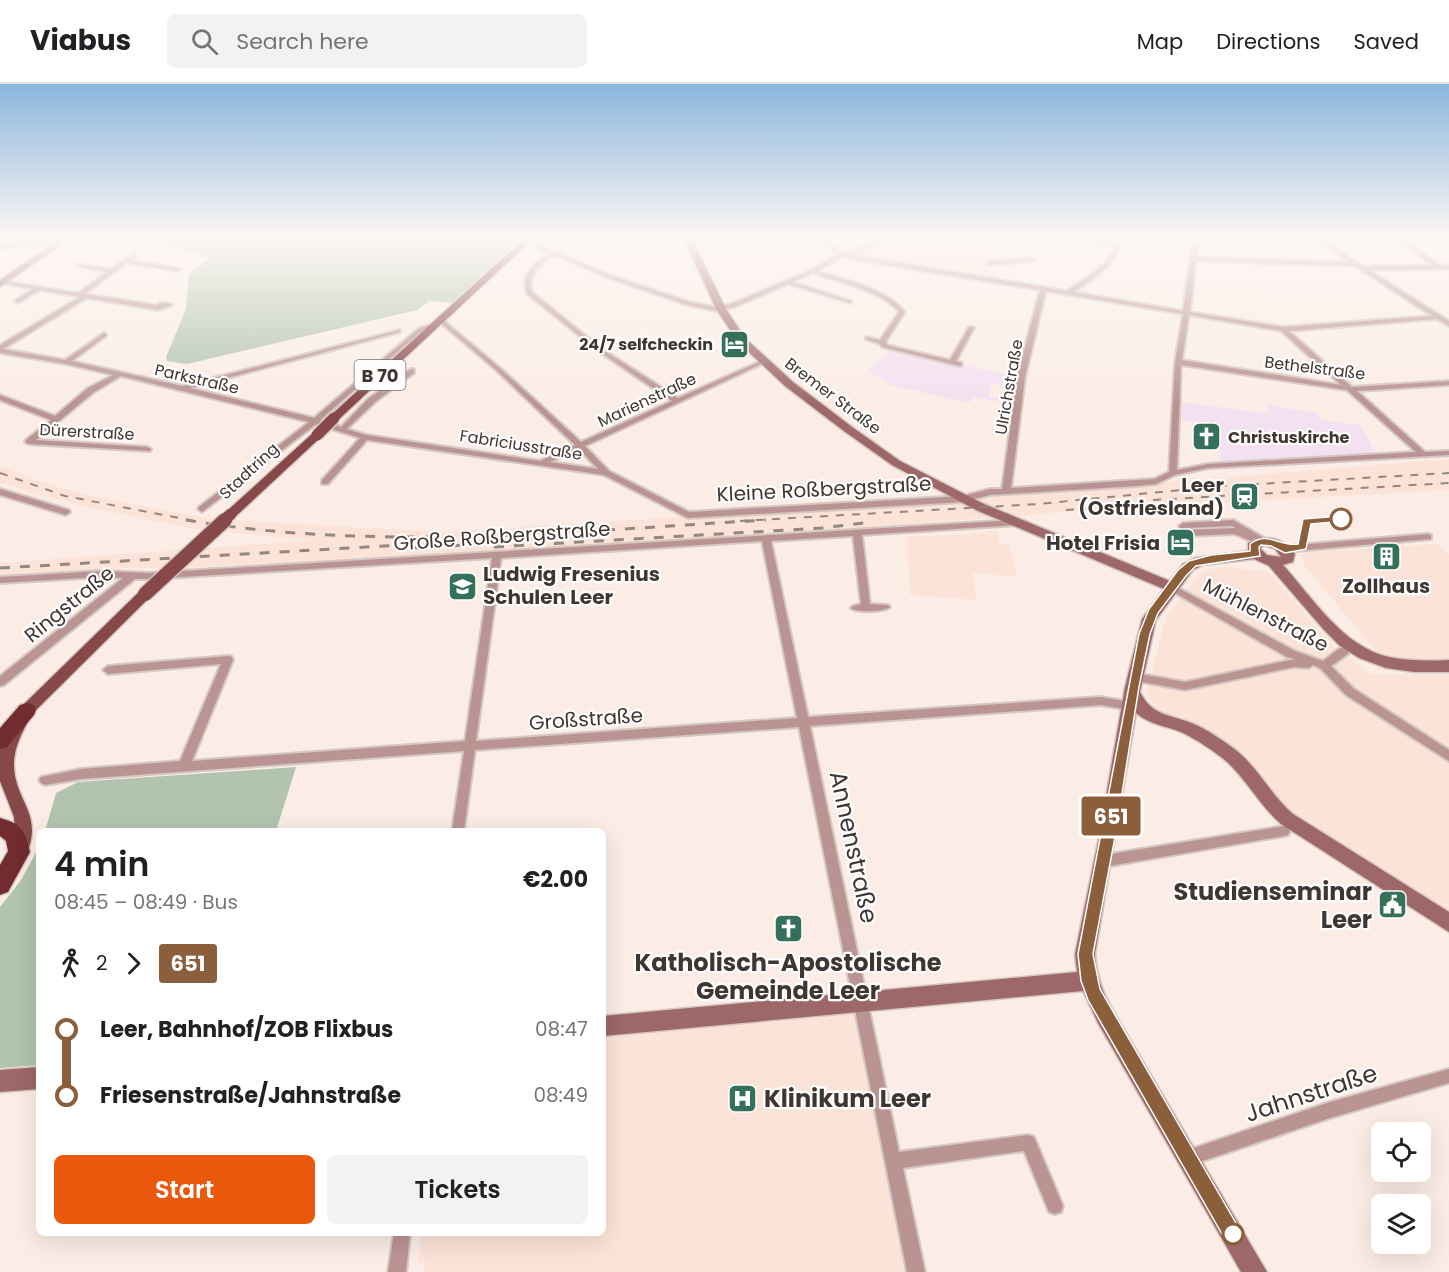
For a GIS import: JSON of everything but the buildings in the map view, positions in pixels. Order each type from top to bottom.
[{"type":"highway","name":"Stadtring","points":[[0,741],[27,710]]},
{"type":"highway","points":[[0,827],[10,830],[16,838],[19,852]]},
{"type":"highway","name":"B 70","points":[[0,885],[19,852]]},
{"type":"main road","name":"Stadtring","points":[[27,710],[145,594],[231,514],[318,426],[334,418],[471,292]]},
{"type":"main road","name":"Bremer Straße","points":[[713,292],[741,340],[764,362],[843,425],[896,463],[963,499],[1015,523]]},
{"type":"main road","name":"Mühlenstraße","points":[[1015,523],[1171,587]]},
{"type":"main road","points":[[1256,554],[1253,546],[1259,542],[1273,543],[1296,587],[1348,649],[1397,666],[1423,668],[1449,666]]},
{"type":"main road","points":[[1255,1272],[1106,1016],[1088,981],[1085,954],[1104,861],[1132,692],[1149,619],[1171,587],[1193,564],[1211,559],[1256,554],[1281,558]]},
{"type":"main road","points":[[1132,692],[1140,707],[1150,716],[1176,724],[1213,742],[1240,765],[1273,807],[1287,819],[1449,923]]},
{"type":"main road","name":"B 70","points":[[19,852],[25,827],[23,815],[8,782],[6,766],[8,749],[27,710]]},
{"type":"main road","points":[[1126,730],[1136,721],[1150,716]]},
{"type":"main road","points":[[606,1026],[1088,981]]},
{"type":"main road","points":[[0,1081],[36,1077]]},
{"type":"street","points":[[18,301],[32,292]]},
{"type":"street","points":[[63,292],[157,308]]},
{"type":"street","points":[[0,349],[86,292]]},
{"type":"street","points":[[528,292],[600,350],[677,401]]},
{"type":"street","points":[[656,292],[708,309],[733,306],[764,292]]},
{"type":"street","points":[[819,292],[849,302]]},
{"type":"street","points":[[869,292],[899,306],[902,312],[883,343]]},
{"type":"street","name":"Ulrichstraße","points":[[1006,491],[1021,377],[1043,292]]},
{"type":"street","points":[[1173,473],[1178,362],[1190,292]]},
{"type":"street","points":[[1400,292],[1449,324]]},
{"type":"street","points":[[1069,293],[1283,329],[1438,317]]},
{"type":"street","points":[[434,326],[457,335]]},
{"type":"street","points":[[202,509],[318,426],[359,382],[420,330],[434,326],[457,335],[498,369],[606,473]]},
{"type":"street","points":[[868,338],[888,347],[956,363],[971,328]]},
{"type":"street","points":[[1283,329],[1424,454]]},
{"type":"street","points":[[182,388],[398,331]]},
{"type":"street","points":[[66,362],[104,335]]},
{"type":"street","name":"Parkstraße","points":[[0,349],[182,388],[318,426]]},
{"type":"street","name":"Marienstraße","points":[[542,463],[764,362]]},
{"type":"street","name":"Bethelstraße","points":[[1178,362],[1353,389],[1449,383]]},
{"type":"street","points":[[342,430],[385,388],[411,371]]},
{"type":"street","name":"Dürerstraße","points":[[118,375],[104,381],[29,442],[147,449]]},
{"type":"street","points":[[0,397],[56,419]]},
{"type":"street","name":"Fabriciusstraße","points":[[318,426],[366,437],[606,473],[688,515]]},
{"type":"street","points":[[325,482],[366,437]]},
{"type":"street","name":"Kleine Roßbergstraße","points":[[688,515],[963,499],[972,495],[1006,491],[1137,483],[1156,481],[1173,473],[1220,465],[1449,453]]},
{"type":"street","points":[[0,492],[66,512]]},
{"type":"street","name":"Große Roßbergstraße","points":[[0,580],[100,574],[150,576],[1015,523]]},
{"type":"street","points":[[1233,523],[1256,538],[1236,531],[1187,533],[1183,526],[1233,523]]},
{"type":"street","points":[[857,532],[861,608],[885,607]]},
{"type":"street","points":[[1281,558],[1428,537]]},
{"type":"street","name":"Annenstraße","points":[[766,538],[916,1272]]},
{"type":"street","points":[[458,828],[497,554]]},
{"type":"street","name":"Ringstraße","points":[[0,682],[132,576]]},
{"type":"street","name":"Mühlenstraße","points":[[1171,587],[1291,654],[1324,665],[1350,692],[1449,756]]},
{"type":"street","points":[[1324,665],[1348,649]]},
{"type":"street","points":[[108,670],[228,660],[184,766]]},
{"type":"street","name":"Großstraße","points":[[45,780],[81,774],[184,766],[1101,701],[1132,692],[1185,686],[1294,663],[1324,665]]},
{"type":"street","points":[[1104,861],[1284,831]]},
{"type":"street","name":"Jahnstraße","points":[[1188,1158],[1330,1110],[1449,1076]]},
{"type":"street","points":[[893,1161],[1028,1143],[1054,1206]]},
{"type":"street","points":[[397,1272],[402,1236]]},
{"type":"shaded area","points":[[891,350],[1019,377],[1018,386],[991,384],[989,397],[1015,401],[1015,404],[972,397],[970,402],[955,400],[890,385],[868,371]]},
{"type":"shaded area","points":[[1182,402],[1268,414],[1267,405],[1318,413],[1320,420],[1360,425],[1378,457],[1220,465],[1219,426],[1182,420]]},
{"type":"shaded area","points":[[1449,459],[1449,490],[1075,511],[837,530],[583,546],[183,568],[131,568],[0,575],[0,563],[314,540],[194,529],[77,505],[0,483],[0,466],[32,479],[90,496],[211,519],[441,532],[953,500]]},
{"type":"shaded area","points":[[997,530],[1000,544],[1009,544],[1017,577],[973,573],[977,600],[910,595],[907,537],[974,534]]},
{"type":"shaded area","points":[[1437,544],[1449,555],[1449,659],[1398,661],[1382,658],[1306,568],[1300,556],[1304,553]]},
{"type":"shaded area","points":[[1218,567],[1268,571],[1335,648],[1371,674],[1449,674],[1449,918],[1304,826],[1229,747],[1154,707],[1147,691],[1166,616],[1202,572]]},
{"type":"shaded area","name":"Klinikum Leer","points":[[866,1010],[922,1272],[424,1272],[425,1262],[418,1263],[422,1236],[606,1236],[606,1036]]},
{"type":"green space","points":[[187,292],[466,292],[454,303],[429,301],[417,310],[187,364],[167,361],[166,357],[186,309]]},
{"type":"green space","points":[[296,767],[277,828],[46,828],[56,793],[78,782]]},
{"type":"green space","points":[[36,852],[36,1065],[0,1068],[0,907],[21,880]]},
{"type":"railway","points":[[0,473],[65,496],[195,521]]},
{"type":"railway","points":[[740,521],[1038,504],[1222,486],[1449,473]]},
{"type":"railway","points":[[1153,500],[1449,483]]},
{"type":"railway","points":[[1066,510],[1162,503]]},
{"type":"railway","points":[[186,520],[258,530],[403,537],[548,533],[766,520]]},
{"type":"railway","points":[[494,547],[822,528],[871,522]]},
{"type":"railway","points":[[410,548],[503,543]]},
{"type":"railway","points":[[0,568],[419,544]]},
{"type":"bus line","name":"651","points":[[1233,1234],[1094,995],[1088,981],[1085,954],[1108,837],[1133,687],[1144,634],[1153,612],[1182,573],[1193,564],[1211,559],[1256,554],[1253,546],[1265,541],[1285,549],[1302,547],[1307,521],[1341,519]]},
{"type":"place","name":"24/7 selfcheckin","points":[[734,344]]},
{"type":"place","name":"Christuskirche","points":[[1207,437]]},
{"type":"place","name":"Leer (Ostfriesland)","points":[[1245,497]]},
{"type":"place","name":"Hotel Frisia","points":[[1181,543]]},
{"type":"place","name":"Zollhaus","points":[[1386,556]]},
{"type":"place","name":"Ludwig Fresenius Schulen Leer","points":[[462,586]]},
{"type":"place","name":"Studienseminar Leer","points":[[1393,905]]},
{"type":"place","name":"Katholisch-Apostolische Gemeinde Leer","points":[[788,929]]},
{"type":"place","name":"Klinikum Leer","points":[[743,1098]]}]
